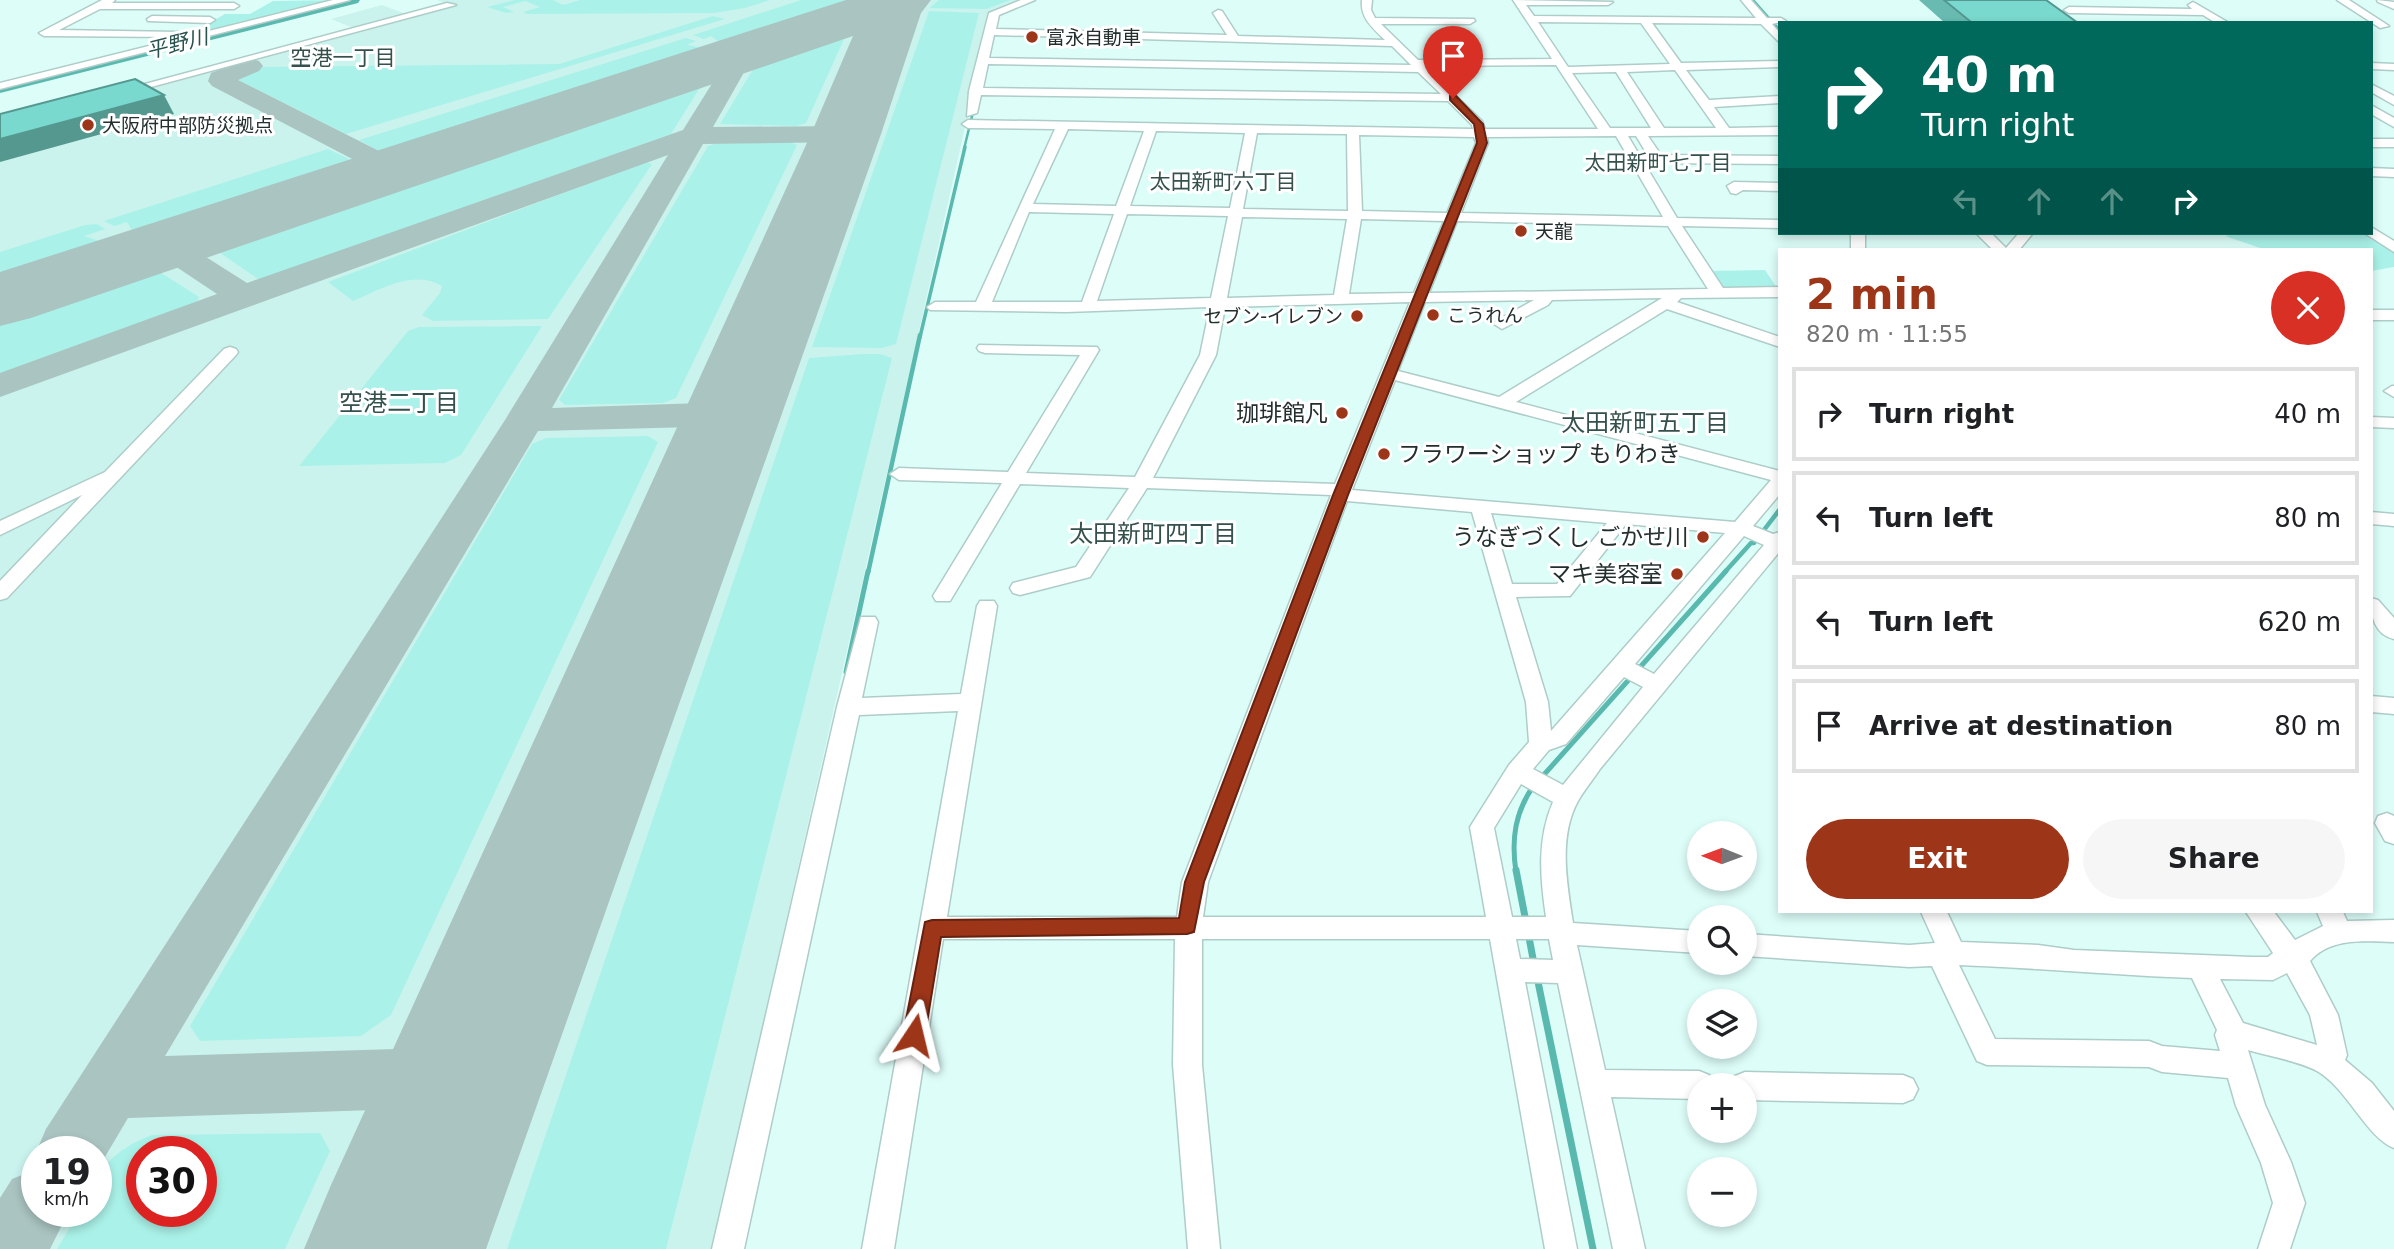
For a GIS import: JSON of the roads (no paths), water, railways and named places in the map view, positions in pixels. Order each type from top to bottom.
[{"type":"street","points":[[32,39],[110,0]]},
{"type":"street","points":[[161,19],[196,0]]},
{"type":"street","points":[[170,43],[246,0]]},
{"type":"street","points":[[0,86],[345,0]]},
{"type":"street","points":[[106,96],[457,7],[437,0]]},
{"type":"street","points":[[1030,0],[993,13],[969,119],[1063,126],[1482,133],[1778,131]]},
{"type":"street","points":[[1746,0],[1778,38]]},
{"type":"street","points":[[2185,0],[2221,21]]},
{"type":"street","points":[[2342,0],[2371,21],[2394,17]]},
{"type":"street","points":[[2382,0],[2394,6]]},
{"type":"street","points":[[1519,1],[1608,2]]},
{"type":"street","points":[[1519,1],[1563,66],[1613,132],[1718,293]]},
{"type":"street","points":[[99,6],[234,6]]},
{"type":"street","points":[[1768,7],[1781,21]]},
{"type":"street","points":[[1364,8],[1470,21]]},
{"type":"street","points":[[1204,1249],[1184,1002],[1187,926],[1195,882],[1388,373],[1482,143],[1478,124],[1394,43],[1364,8]]},
{"type":"street","points":[[2082,21],[2066,8],[2205,12]]},
{"type":"street","points":[[1219,13],[1234,38]]},
{"type":"street","points":[[73,19],[100,19]]},
{"type":"street","points":[[102,40],[142,19],[209,20]]},
{"type":"street","points":[[1531,19],[1778,22]]},
{"type":"street","points":[[1644,20],[1726,131]]},
{"type":"street","points":[[1018,47],[1028,21]]},
{"type":"street","points":[[988,32],[1018,47],[1419,66],[1619,68],[1778,64]]},
{"type":"street","points":[[44,33],[185,34]]},
{"type":"street","points":[[982,61],[1018,47],[1234,38],[1394,43]]},
{"type":"street","points":[[2373,66],[2394,67]]},
{"type":"street","points":[[1619,68],[1660,132]]},
{"type":"street","points":[[2373,88],[2394,100]]},
{"type":"street","points":[[975,91],[1453,98]]},
{"type":"street","points":[[1705,104],[1778,99]]},
{"type":"street","points":[[2373,110],[2394,125]]},
{"type":"street","points":[[2373,126],[2394,125]]},
{"type":"street","points":[[982,307],[1024,208],[1063,126]]},
{"type":"street","points":[[1088,306],[1151,127]]},
{"type":"street","points":[[1020,588],[1083,572],[1142,482],[1208,355],[1216,302],[1252,129]]},
{"type":"street","points":[[1341,299],[1355,215],[1353,131]]},
{"type":"street","points":[[1640,132],[1657,159],[1778,160]]},
{"type":"street","points":[[2373,172],[2394,173]]},
{"type":"street","points":[[1736,190],[1734,186],[1778,187]]},
{"type":"street","points":[[1024,208],[1778,224]]},
{"type":"street","points":[[2373,232],[2394,247]]},
{"type":"street","points":[[1985,235],[1999,248]]},
{"type":"street","points":[[934,307],[1546,296],[1672,299],[1718,293],[1778,292]]},
{"type":"street","points":[[1502,324],[1544,302],[1546,296]]},
{"type":"street","points":[[1672,299],[1778,341]]},
{"type":"street","points":[[1503,402],[1672,299]]},
{"type":"street","points":[[2373,315],[2394,315]]},
{"type":"street","points":[[943,596],[1091,350],[985,348]]},
{"type":"street","points":[[0,593],[230,352]]},
{"type":"street","points":[[1388,373],[1778,478]]},
{"type":"street","points":[[2373,422],[2394,423]]},
{"type":"street","points":[[4,527],[119,470]]},
{"type":"street","points":[[899,474],[1142,482],[1342,493],[1480,508],[1742,528],[1774,545],[1741,573],[1649,681],[1567,798],[1555,834],[1552,929],[1556,972],[1593,1083],[1629,1249]]},
{"type":"street","points":[[1561,1249],[1482,827],[1517,771],[1541,744],[1558,738],[1619,665],[1742,528],[1778,482]]},
{"type":"street","points":[[1480,508],[1537,702],[1541,744]]},
{"type":"street","points":[[2373,518],[2394,520]]},
{"type":"street","points":[[1504,590],[1563,591],[1620,519]]},
{"type":"street","points":[[4,527],[68,523]]},
{"type":"street","points":[[1713,561],[1741,573]]},
{"type":"street","points":[[1691,585],[1720,598]]},
{"type":"street","points":[[878,1249],[987,606]]},
{"type":"street","points":[[2374,611],[2394,632]]},
{"type":"street","points":[[728,1249],[868,622]]},
{"type":"street","points":[[1619,665],[1649,681]]},
{"type":"street","points":[[848,707],[971,702]]},
{"type":"street","points":[[2373,704],[2394,706]]},
{"type":"street","points":[[1517,771],[1567,798]]},
{"type":"street","points":[[1934,913],[1947,953],[1987,1052],[2149,1054],[2162,1059],[2239,1066]]},
{"type":"street","points":[[2260,913],[2295,959],[2322,1007],[2330,1027],[2333,1055],[2326,1061]]},
{"type":"street","points":[[2295,959],[2303,946],[2335,922],[2353,929],[2394,931]]},
{"type":"street","points":[[932,928],[1499,926],[1687,941]]},
{"type":"street","points":[[1757,946],[1909,956],[1947,953],[2038,957],[2074,962],[2273,968],[2284,960],[2295,959]]},
{"type":"street","points":[[2200,965],[2233,1033],[2326,1061],[2362,1093],[2394,1134]]},
{"type":"street","points":[[1508,970],[1556,972]]},
{"type":"street","points":[[2233,1033],[2229,1035],[2251,1107],[2276,1162],[2289,1203],[2274,1249]]},
{"type":"street","points":[[1593,1083],[1687,1085]]},
{"type":"street","points":[[1757,1086],[1903,1089]]},
{"type":"waterway","name":"平野川","points":[[0,88],[353,0]]},
{"type":"waterway","points":[[1753,0],[1769,18]]},
{"type":"waterway","points":[[1774,24],[1778,28]]},
{"type":"waterway","points":[[964,149],[974,108]]},
{"type":"waterway","points":[[920,337],[965,147]]},
{"type":"waterway","points":[[868,573],[920,335]]},
{"type":"waterway","points":[[1724,573],[1751,543],[1754,543],[1778,512]]},
{"type":"waterway","points":[[846,672],[868,571]]},
{"type":"waterway","points":[[1541,778],[1726,571]]},
{"type":"waterway","points":[[1516,872],[1516,826],[1522,805],[1534,785]]},
{"type":"waterway","points":[[1516,870],[1526,922]]},
{"type":"waterway","points":[[1528,932],[1534,964]]},
{"type":"waterway","points":[[1537,977],[1593,1249]]},
{"type":"place","name":"富永自動車","points":[[1032,37]]},
{"type":"place","name":"大阪府中部防災拠点","points":[[88,125]]},
{"type":"place","name":"天龍","points":[[1521,231]]},
{"type":"place","name":"こうれん","points":[[1433,315]]},
{"type":"place","name":"セブン-イレブン","points":[[1357,316]]},
{"type":"place","name":"珈琲館凡","points":[[1342,413]]},
{"type":"place","name":"フラワーショップ もりわき","points":[[1384,454]]},
{"type":"place","name":"うなぎづくし ごかせ川","points":[[1703,537]]},
{"type":"place","name":"マキ美容室","points":[[1677,574]]},
{"type":"district","name":"空港一丁目","points":[[343,58]]},
{"type":"district","name":"太田新町七丁目","points":[[1658,163]]},
{"type":"district","name":"太田新町六丁目","points":[[1223,182]]},
{"type":"district","name":"空港二丁目","points":[[399,403]]},
{"type":"district","name":"太田新町五丁目","points":[[1645,423]]},
{"type":"district","name":"太田新町四丁目","points":[[1153,534]]}]
